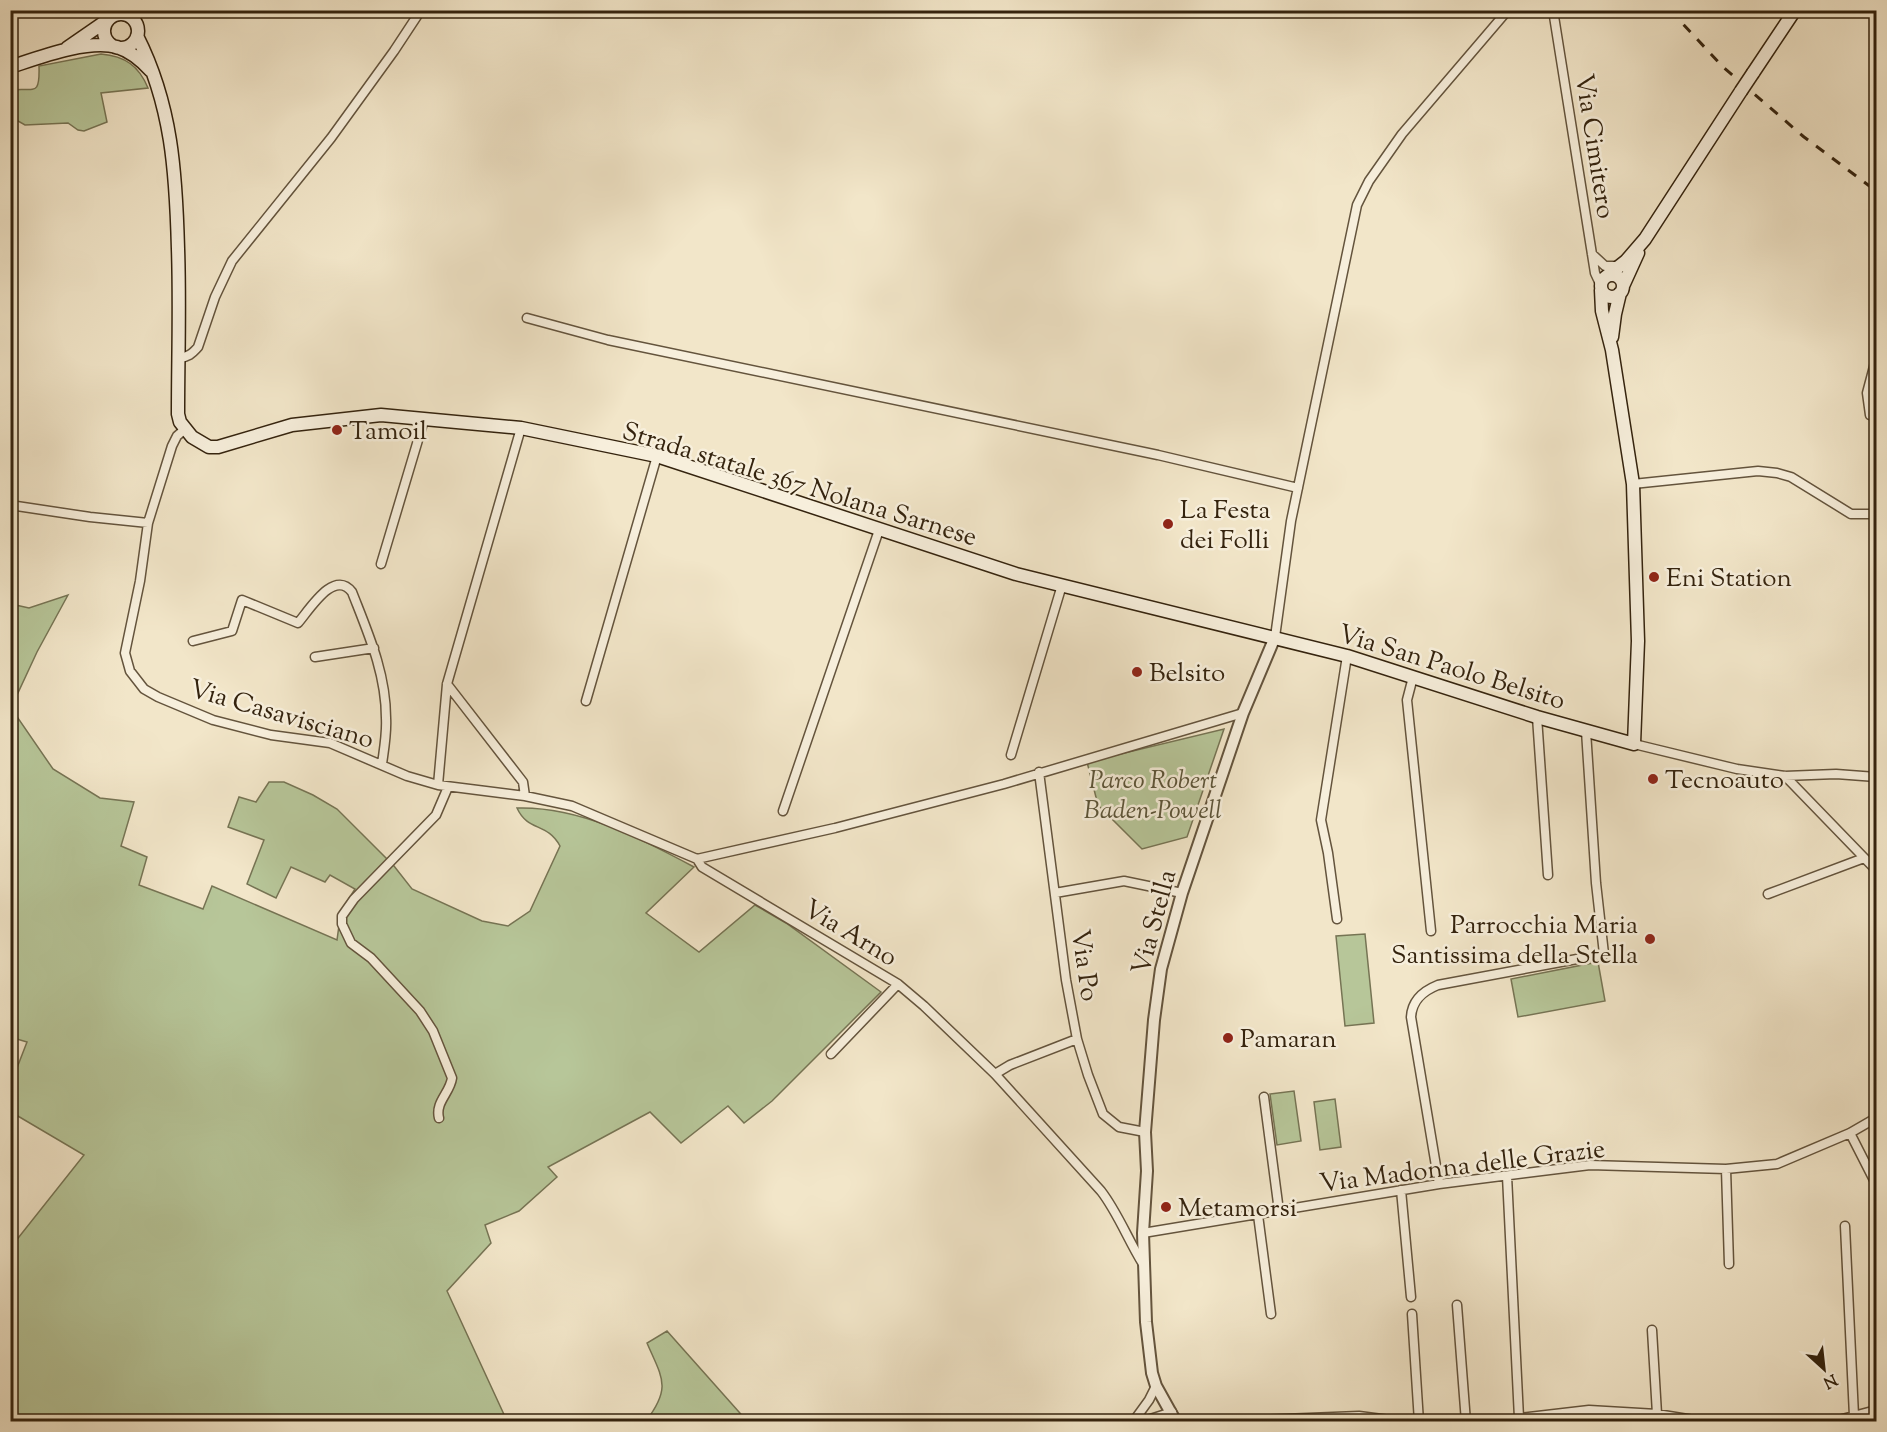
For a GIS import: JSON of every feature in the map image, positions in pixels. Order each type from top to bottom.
[{"type":"main road","points":[[1634,744],[1638,641],[1633,484],[1612,351],[1602,311],[1603,284],[1645,239],[1794,10]]},
{"type":"main road","points":[[112,15],[105,34],[109,42],[135,57],[153,74]]},
{"type":"main road","points":[[66,49],[112,15],[132,15],[138,27],[137,36],[151,63],[171,141],[176,182],[178,414],[185,429]]},
{"type":"main road","points":[[10,67],[66,49],[127,47],[137,36]]},
{"type":"main road","points":[[1612,351],[1612,331],[1622,290],[1645,239]]},
{"type":"main road","points":[[1603,284],[1618,276],[1622,290]]},
{"type":"main road","points":[[1603,284],[1610,297],[1622,290]]},
{"type":"main road","name":"Strada statale 367 Nolana Sarnese","points":[[185,429],[200,443],[218,447],[291,425],[381,415],[521,428],[657,456],[1016,574]]},
{"type":"main road","name":"Via San Paolo Belsito","points":[[1016,574],[1347,656],[1537,717],[1634,744]]},
{"type":"street","points":[[179,358],[186,357],[198,347],[215,297],[232,261],[324,147],[421,10]]},
{"type":"street","points":[[1275,637],[1291,521],[1357,205],[1369,181],[1402,134],[1508,10]]},
{"type":"street","name":"Via Cimitero","points":[[1553,10],[1595,273],[1603,284]]},
{"type":"street","points":[[1592,254],[1605,266],[1622,265]]},
{"type":"street","points":[[527,318],[608,340],[1158,455],[1298,488]]},
{"type":"street","points":[[1876,359],[1867,393],[1870,415],[1876,414]]},
{"type":"street","points":[[381,564],[424,420]]},
{"type":"street","points":[[438,785],[447,684],[521,428]]},
{"type":"street","name":"Via Casavisciano","points":[[185,429],[177,436],[172,446],[148,523],[140,581],[125,653],[130,671],[144,689],[213,720],[271,735],[330,743],[407,776],[438,785]]},
{"type":"street","points":[[586,701],[657,456]]},
{"type":"street","points":[[1633,484],[1758,471],[1777,473],[1791,477],[1851,513],[1876,514]]},
{"type":"street","points":[[10,505],[148,523]]},
{"type":"street","points":[[783,811],[879,530]]},
{"type":"street","points":[[193,641],[232,631],[242,600],[298,622],[325,591],[343,584],[352,592],[374,648],[383,686],[387,718],[382,764]]},
{"type":"street","points":[[1011,755],[1062,585]]},
{"type":"street","name":"Via Stella","points":[[1143,1264],[1147,1171],[1145,1132],[1154,1020],[1161,969],[1182,893],[1243,713],[1275,637]]},
{"type":"street","points":[[315,657],[374,648]]},
{"type":"street","points":[[1337,919],[1321,820],[1347,656]]},
{"type":"street","points":[[1413,677],[1407,700],[1431,931]]},
{"type":"street","points":[[447,684],[523,782],[525,796]]},
{"type":"street","points":[[698,859],[835,828],[1004,784],[1243,713]]},
{"type":"street","points":[[1537,717],[1548,875]]},
{"type":"street","points":[[1438,1184],[1411,1017],[1419,996],[1438,985],[1604,954],[1596,884],[1586,731]]},
{"type":"street","name":"Via San Paolo Belsito","points":[[1634,744],[1737,769],[1785,776],[1836,774],[1876,777]]},
{"type":"street","name":"Via Po","points":[[1040,772],[1066,980],[1077,1040],[1103,1114],[1119,1127],[1145,1132]]},
{"type":"street","points":[[1785,776],[1876,870]]},
{"type":"street","name":"Via Arno","points":[[438,785],[525,796],[572,806],[698,859],[702,867],[898,984],[995,1074],[1110,1203],[1130,1244],[1143,1264]]},
{"type":"street","points":[[439,1118],[438,1105],[451,1086],[452,1078],[433,1031],[405,994],[371,958],[351,943],[342,924],[342,916],[354,899],[436,815],[448,787]]},
{"type":"street","points":[[1768,894],[1864,858]]},
{"type":"street","points":[[1055,893],[1124,881],[1182,893]]},
{"type":"street","points":[[831,1054],[898,984]]},
{"type":"street","points":[[995,1074],[1010,1065],[1077,1040]]},
{"type":"street","points":[[1264,1097],[1279,1211]]},
{"type":"street","name":"Via Madonna delle Grazie","points":[[1143,1233],[1438,1184],[1590,1166],[1726,1169],[1776,1164],[1850,1133],[1876,1118]]},
{"type":"street","points":[[1850,1133],[1876,1184]]},
{"type":"street","points":[[1726,1169],[1729,1264]]},
{"type":"street","points":[[1507,1176],[1519,1418]]},
{"type":"street","points":[[1401,1190],[1411,1297]]},
{"type":"street","points":[[1258,1215],[1271,1314]]},
{"type":"street","points":[[1845,1227],[1854,1416]]},
{"type":"street","points":[[1141,1422],[1174,1417],[1156,1386],[1149,1352],[1143,1264]]},
{"type":"street","points":[[1457,1305],[1466,1422]]},
{"type":"street","points":[[1412,1314],[1419,1422]]},
{"type":"street","points":[[1652,1330],[1658,1414]]},
{"type":"street","points":[[1133,1422],[1156,1386]]},
{"type":"street","points":[[1485,1422],[1589,1410],[1658,1414],[1706,1422]]},
{"type":"street","points":[[1831,1422],[1876,1410]]},
{"type":"street","points":[[1211,1422],[1359,1416],[1405,1422]]},
{"type":"green space","points":[[101,54],[117,57],[136,68],[148,88],[101,93],[107,122],[84,131],[68,123],[25,125],[11,117],[11,90],[30,90],[37,87],[39,66]]},
{"type":"green space","points":[[68,595],[37,652],[11,708],[53,769],[100,798],[134,802],[121,846],[147,857],[139,885],[203,909],[212,886],[337,940],[341,911],[355,889],[330,875],[325,882],[291,867],[276,898],[247,884],[264,840],[228,827],[239,797],[256,802],[269,782],[284,782],[337,809],[394,866],[412,889],[482,921],[508,926],[530,911],[560,846],[549,833],[521,816],[517,808],[563,812],[631,835],[694,867],[646,913],[699,952],[755,905],[786,923],[881,992],[772,1101],[744,1123],[728,1106],[681,1143],[650,1112],[548,1167],[557,1177],[519,1211],[485,1225],[491,1243],[447,1291],[507,1421],[11,1421],[11,1247],[84,1155],[11,1112],[10,1086],[27,1042],[10,1037],[11,604],[29,608]]},
{"type":"green space","name":"Parco Robert Baden-Powell","points":[[1224,729],[1187,837],[1142,849],[1098,805],[1087,762]]},
{"type":"green space","points":[[1365,934],[1374,1023],[1345,1026],[1336,936]]},
{"type":"green space","points":[[1598,962],[1605,1001],[1518,1017],[1511,979]]},
{"type":"green space","points":[[1294,1091],[1301,1141],[1277,1145],[1270,1094]]},
{"type":"green space","points":[[1335,1099],[1341,1147],[1320,1150],[1314,1102]]},
{"type":"green space","points":[[667,1331],[747,1421],[646,1421],[662,1391],[660,1374],[647,1343]]},
{"type":"railway","points":[[1670,10],[1723,67],[1804,137],[1876,191]]},
{"type":"place","name":"Tamoil","points":[[337,430]]},
{"type":"place","name":"La Festa dei Folli","points":[[1168,524]]},
{"type":"place","name":"Eni Station","points":[[1654,577]]},
{"type":"place","name":"Belsito","points":[[1137,672]]},
{"type":"place","name":"Tecnoauto","points":[[1653,779]]},
{"type":"place","name":"Parrocchia Maria Santissima della Stella","points":[[1650,939]]},
{"type":"place","name":"Pamaran","points":[[1228,1038]]},
{"type":"place","name":"Metamorsi","points":[[1166,1207]]}]
